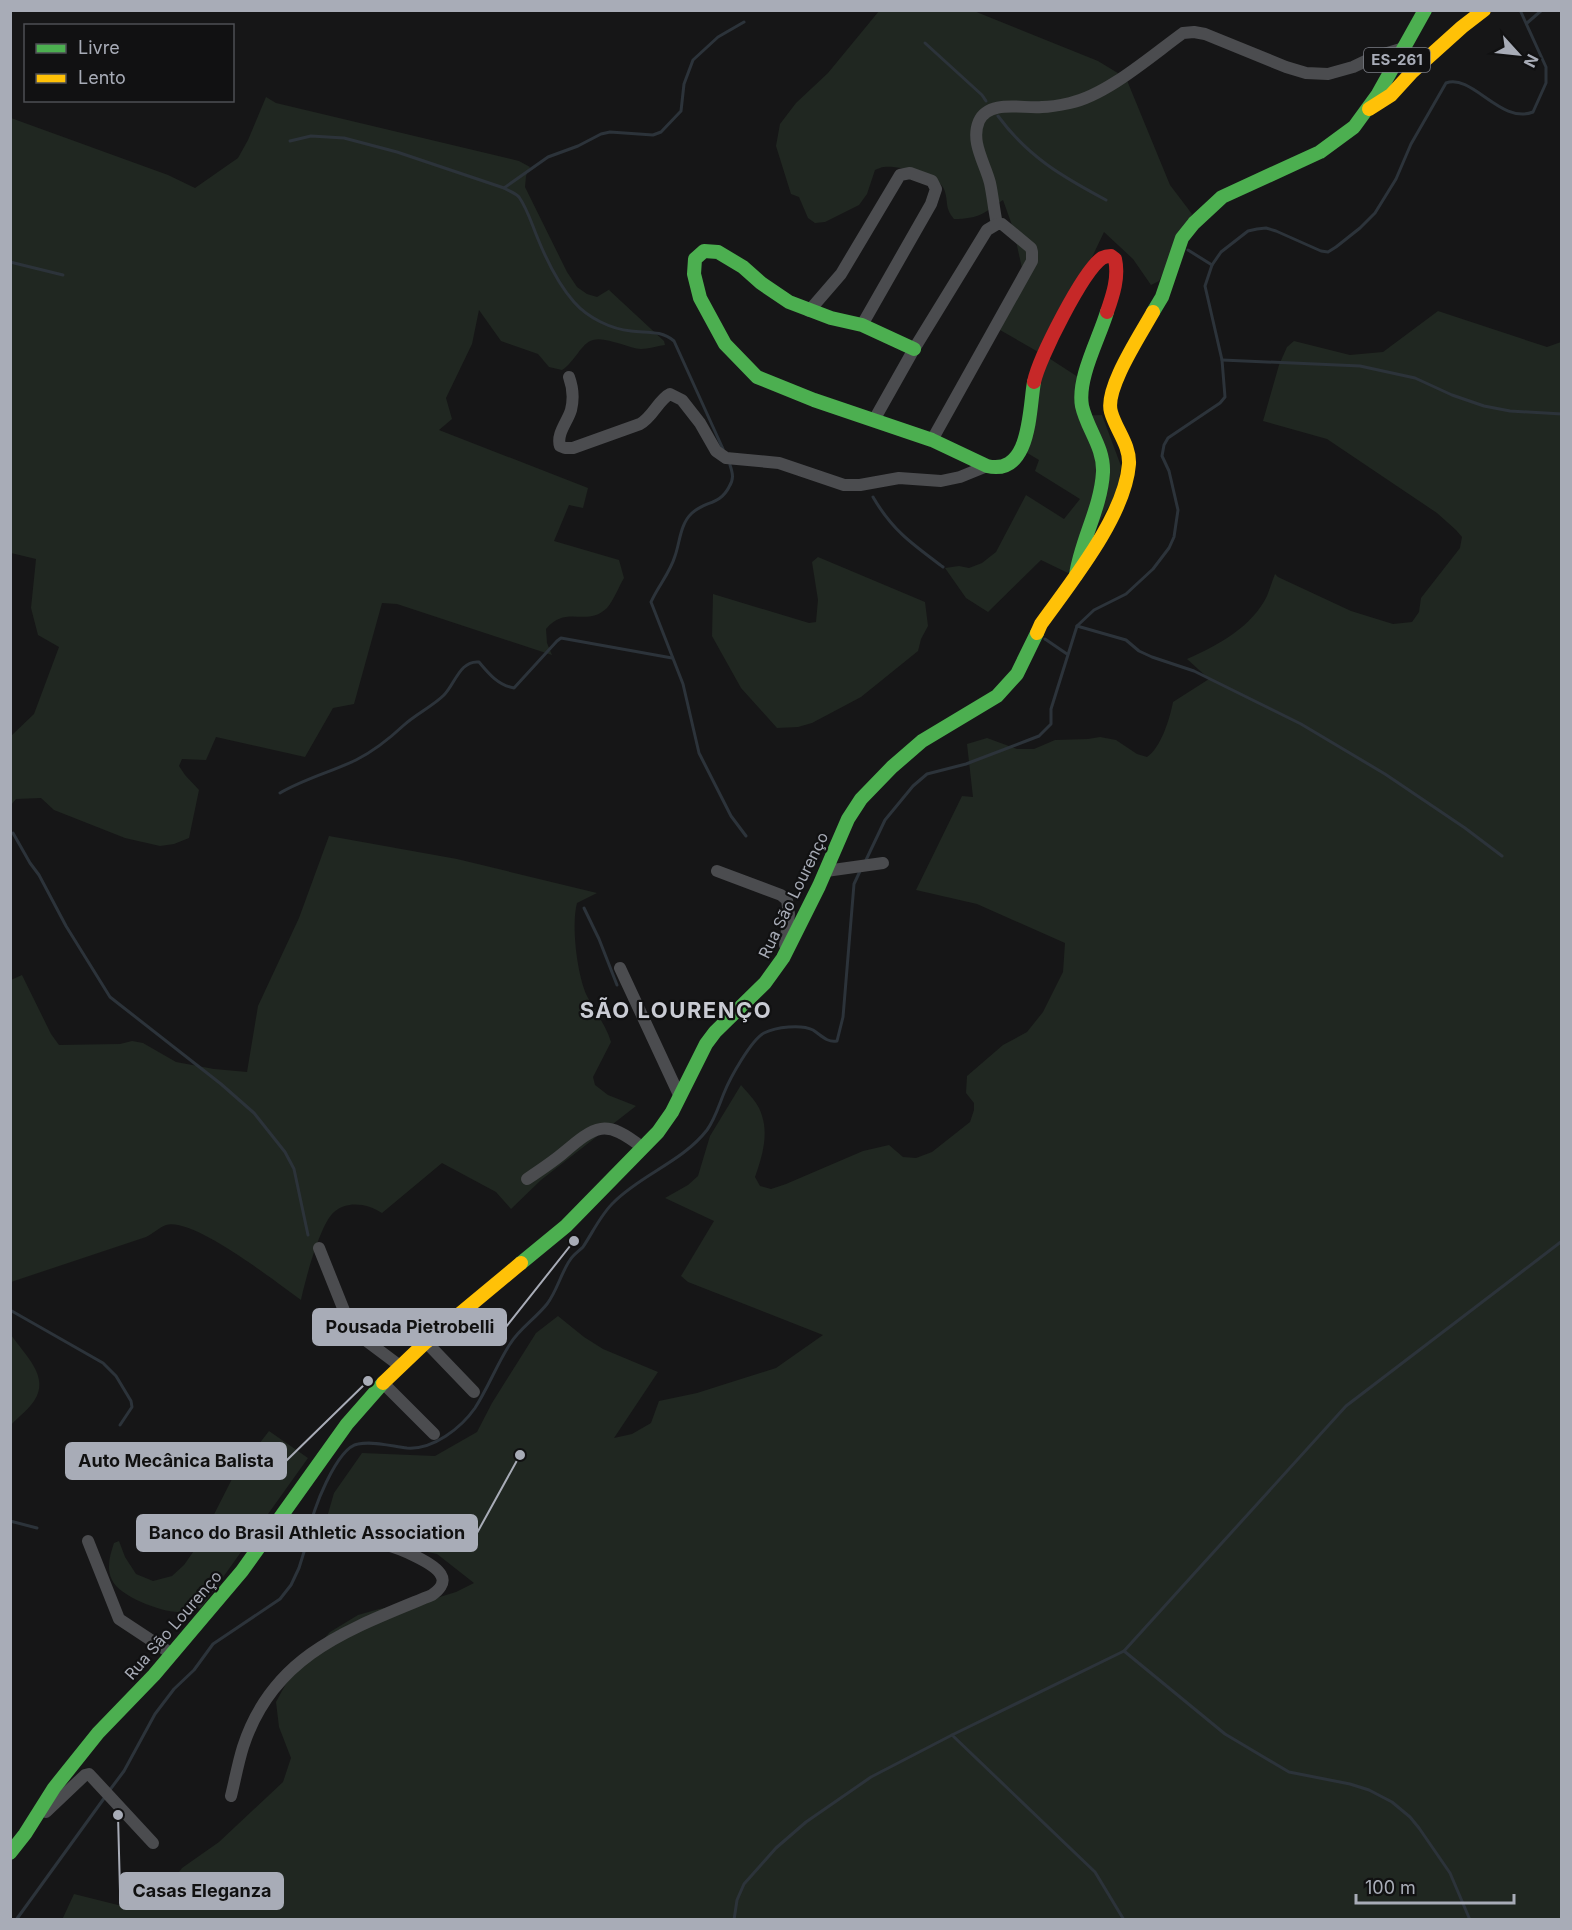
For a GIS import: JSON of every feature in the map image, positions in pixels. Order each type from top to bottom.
[{"type":"main road","name":"ES-261","points":[[1368,109],[1425,10]]},
{"type":"main road","points":[[1368,109],[1391,94],[1412,72],[1484,10]]},
{"type":"main road","name":"Rua São Lourenço","points":[[10,1853],[54,1788],[98,1732],[172,1654],[242,1571],[347,1424],[382,1383],[426,1342],[566,1226],[663,1126],[706,1044],[715,1032],[765,983],[783,958],[826,871],[848,819],[861,799],[892,767],[922,741],[997,696],[1009,685],[1024,663],[1041,624],[1088,559],[1122,498],[1129,464],[1128,450],[1111,413],[1109,402],[1111,392],[1132,349],[1162,297],[1182,238],[1194,223],[1222,197],[1320,152],[1354,127],[1368,109]]},
{"type":"main road","points":[[914,349],[862,325],[809,311],[789,302],[722,254],[704,251],[695,259],[696,287],[700,298],[725,344],[750,371],[767,382],[932,440],[996,469],[1006,466],[1017,455],[1023,444],[1034,379],[1040,361],[1077,291],[1094,266],[1103,257],[1111,256],[1117,263],[1117,270],[1111,304],[1089,358],[1082,385],[1081,406],[1098,443],[1103,462],[1102,485],[1076,575]]},
{"type":"street","points":[[997,224],[990,183],[976,142],[979,122],[984,113],[992,109],[1043,107],[1071,103],[1098,93],[1182,33],[1205,34],[1286,68],[1306,73],[1328,74],[1404,48]]},
{"type":"street","points":[[809,311],[841,274],[900,175],[910,173],[932,181],[936,189],[931,204],[862,325]]},
{"type":"street","points":[[874,420],[914,349],[987,230],[997,224],[1002,224],[1031,248],[1032,261],[932,440]]},
{"type":"street","points":[[569,377],[573,387],[573,399],[570,414],[558,440],[560,446],[565,448],[573,448],[646,421],[670,394],[682,400],[700,423],[716,451],[726,458],[779,463],[844,485],[860,485],[898,478],[941,481],[960,477],[987,466]]},
{"type":"street","points":[[826,871],[877,863]]},
{"type":"street","points":[[717,871],[781,895],[788,900],[789,914],[783,958]]},
{"type":"street","points":[[620,968],[680,1097]]},
{"type":"street","points":[[527,1179],[586,1133],[598,1129],[612,1129],[626,1134],[643,1148]]},
{"type":"street","points":[[319,1248],[345,1313],[364,1339],[400,1366]]},
{"type":"street","points":[[426,1342],[474,1392]]},
{"type":"street","points":[[382,1383],[434,1434]]},
{"type":"street","points":[[231,1796],[243,1746],[256,1717],[275,1686],[302,1660],[324,1644],[362,1623],[432,1595],[441,1584],[442,1575],[435,1568],[398,1548],[300,1536],[274,1527]]},
{"type":"street","points":[[88,1541],[119,1619],[172,1654]]},
{"type":"street","points":[[25,1834],[85,1775],[89,1774],[153,1843]]},
{"type":"shaded area","points":[[879,11],[974,11],[1098,61],[1126,78],[1170,185],[1192,214],[1159,281],[1151,285],[1133,259],[1104,232],[1041,353],[1078,377],[1079,416],[1102,415],[1121,466],[1117,493],[1068,573],[1041,560],[988,612],[966,598],[945,568],[959,566],[969,568],[982,563],[996,552],[1026,495],[1064,519],[1080,499],[1035,471],[1039,460],[1019,448],[1040,353],[1000,330],[1022,268],[1013,228],[1003,200],[981,214],[970,218],[954,219],[941,184],[927,175],[908,169],[883,167],[875,170],[867,194],[859,205],[825,222],[815,223],[808,218],[799,197],[791,194],[776,146],[780,124],[796,103],[828,73]]},
{"type":"shaded area","points":[[266,97],[276,103],[519,161],[530,167],[525,187],[567,272],[577,287],[597,297],[610,289],[664,341],[665,345],[641,349],[604,340],[593,340],[585,345],[562,370],[549,367],[538,354],[501,341],[479,310],[472,344],[446,398],[452,419],[439,430],[588,488],[583,508],[569,505],[554,541],[619,560],[624,578],[612,601],[599,614],[561,618],[546,629],[547,643],[552,655],[397,604],[382,603],[354,704],[333,708],[305,757],[216,737],[206,760],[182,759],[179,766],[199,790],[189,838],[160,846],[125,838],[54,810],[41,798],[16,799],[11,805],[11,736],[34,714],[59,647],[38,635],[31,608],[36,559],[11,553],[11,118],[168,175],[195,188],[238,158]]},
{"type":"shaded area","points":[[1438,311],[1547,347],[1561,342],[1561,1919],[62,1920],[74,1894],[134,1909],[147,1908],[156,1903],[182,1868],[219,1842],[283,1782],[291,1758],[279,1727],[276,1702],[289,1678],[330,1632],[358,1615],[430,1600],[456,1592],[474,1583],[437,1554],[323,1531],[334,1493],[362,1453],[435,1456],[477,1432],[492,1403],[536,1333],[558,1316],[603,1349],[658,1372],[614,1438],[632,1434],[651,1423],[659,1401],[697,1393],[776,1368],[823,1335],[688,1282],[681,1276],[714,1221],[665,1198],[688,1185],[698,1176],[710,1136],[741,1085],[757,1105],[764,1125],[763,1151],[755,1177],[760,1186],[771,1189],[863,1151],[889,1145],[903,1157],[916,1158],[932,1152],[970,1122],[974,1103],[966,1093],[967,1076],[1003,1045],[1027,1032],[1043,1012],[1063,972],[1065,943],[977,904],[916,890],[962,796],[973,797],[967,744],[987,738],[1017,749],[1034,749],[1055,740],[1100,737],[1116,740],[1137,754],[1147,757],[1161,740],[1173,702],[1209,679],[1187,659],[1222,642],[1243,626],[1267,596],[1275,574],[1351,611],[1393,624],[1412,622],[1419,612],[1421,598],[1460,548],[1462,537],[1437,513],[1327,439],[1263,421],[1279,365],[1287,347],[1294,341],[1350,355],[1383,352]]},
{"type":"shaded area","points":[[818,557],[925,602],[928,626],[918,651],[861,697],[812,723],[798,727],[777,728],[741,688],[712,636],[713,594],[809,623],[816,622],[818,600],[812,562]]},
{"type":"shaded area","points":[[329,836],[457,859],[597,893],[577,903],[575,912],[576,950],[583,987],[611,1042],[593,1077],[595,1085],[608,1095],[636,1106],[541,1180],[511,1209],[496,1192],[442,1163],[382,1213],[371,1207],[358,1205],[340,1208],[329,1218],[318,1240],[301,1300],[235,1253],[196,1231],[179,1225],[166,1225],[146,1237],[11,1282],[11,980],[22,975],[51,1034],[59,1045],[120,1044],[132,1041],[143,1043],[176,1062],[247,1072],[258,1006],[299,918]]},
{"type":"shaded area","points":[[11,1335],[34,1366],[39,1383],[34,1401],[11,1425]]},
{"type":"shaded area","points":[[269,1431],[308,1458],[201,1608],[181,1612],[162,1609],[131,1597],[116,1586],[110,1575],[109,1566],[114,1543],[119,1541],[125,1557],[136,1574],[153,1581],[172,1576],[184,1565],[200,1542],[232,1479]]},
{"type":"waterway","points":[[866,860],[885,820],[913,786],[927,774],[966,764],[1039,736],[1051,724],[1051,709],[1077,626],[1094,610],[1126,594],[1153,569],[1169,548],[1174,537],[1178,510],[1169,471],[1162,456],[1164,445],[1168,438],[1220,403],[1225,397],[1222,360],[1205,286],[1212,265],[1221,252],[1248,231],[1266,228],[1321,251],[1328,252],[1336,247],[1375,213],[1396,179],[1411,144],[1446,83],[1456,82],[1466,85],[1510,112],[1521,114],[1533,112],[1546,83],[1546,67],[1520,10]]},
{"type":"waterway","points":[[1527,23],[1542,10]]},
{"type":"waterway","points":[[504,188],[548,157],[578,146],[601,134],[610,132],[653,135],[661,132],[681,111],[684,84],[693,60],[718,37],[744,22]]},
{"type":"waterway","points":[[925,43],[986,101]]},
{"type":"waterway","points":[[998,116],[1034,155],[1075,183],[1106,200]]},
{"type":"waterway","points":[[290,141],[311,136],[344,138],[397,152],[516,194],[525,207],[554,272],[563,288],[580,308],[593,318],[608,325],[623,330],[659,334],[674,341],[723,449]]},
{"type":"waterway","points":[[1188,250],[1212,265]]},
{"type":"waterway","points":[[10,262],[63,275]]},
{"type":"waterway","points":[[1222,360],[1360,366],[1415,378],[1452,395],[1484,406],[1510,411],[1562,414]]},
{"type":"waterway","points":[[730,465],[732,479],[725,493],[717,500],[697,509],[685,522],[673,562],[651,602],[683,684],[699,753],[731,816],[746,836]]},
{"type":"waterway","points":[[873,497],[895,528],[943,567]]},
{"type":"waterway","points":[[1077,626],[1126,640],[1139,651],[1194,671],[1301,724],[1385,774],[1502,856]]},
{"type":"waterway","points":[[280,793],[356,760],[375,749],[440,699],[462,669],[472,662],[479,662],[499,682],[514,688],[561,638],[672,658]]},
{"type":"waterway","points":[[1045,639],[1067,654]]},
{"type":"waterway","points":[[13,833],[110,997],[221,1084],[254,1113],[285,1152],[294,1169],[308,1235]]},
{"type":"waterway","points":[[309,1532],[326,1482],[342,1456],[350,1448],[364,1443],[417,1448],[445,1436],[469,1416],[510,1344],[547,1304],[570,1260],[583,1247],[605,1212],[625,1192],[686,1151],[707,1130],[736,1069],[759,1037],[775,1029],[795,1027],[808,1028],[827,1040],[837,1041],[843,1017],[854,884],[861,869]]},
{"type":"waterway","points":[[584,908],[617,985]]},
{"type":"waterway","points":[[734,1920],[737,1900],[744,1884],[776,1848],[806,1822],[871,1777],[1124,1651],[1346,1406],[1562,1241]]},
{"type":"waterway","points":[[10,1310],[103,1363],[116,1376],[131,1401],[132,1407],[120,1425]]},
{"type":"waterway","points":[[10,1521],[37,1528]]},
{"type":"waterway","points":[[109,1791],[124,1771],[155,1714],[174,1689],[194,1670],[213,1644],[280,1599],[291,1585],[299,1568],[308,1539]]},
{"type":"waterway","points":[[1124,1651],[1225,1734],[1289,1772],[1350,1784],[1369,1790],[1392,1802],[1419,1828],[1450,1873],[1470,1920]]},
{"type":"waterway","points":[[952,1735],[1095,1872],[1124,1920]]},
{"type":"waterway","points":[[16,1920],[105,1797]]},
{"type":"traffic: fast","points":[[1153,312],[1162,297],[1182,238],[1194,223],[1222,197],[1320,152],[1354,127],[1378,94],[1425,10]]},
{"type":"traffic: fast","points":[[914,349],[862,325],[831,318],[789,302],[761,283],[743,267],[718,252],[704,251],[695,259],[694,274],[700,298],[725,344],[757,377],[814,400],[932,440],[987,466],[1001,466],[1012,461],[1020,451],[1029,424],[1034,382]]},
{"type":"traffic: fast","points":[[1076,575],[1099,498],[1103,472],[1101,454],[1084,414],[1081,395],[1086,371],[1107,312]]},
{"type":"traffic: fast","points":[[521,1263],[566,1226],[658,1132],[672,1112],[706,1044],[715,1032],[765,983],[783,958],[819,886],[848,819],[861,799],[892,767],[922,741],[997,696],[1017,674],[1037,633]]},
{"type":"traffic: fast","points":[[10,1853],[54,1788],[98,1733],[154,1675],[242,1571],[347,1424],[383,1383]]},
{"type":"traffic: slow","points":[[1369,109],[1391,95],[1412,72],[1484,10]]},
{"type":"traffic: slow","points":[[1037,633],[1095,548],[1118,505],[1125,484],[1129,457],[1111,412],[1110,402],[1118,376],[1153,312]]},
{"type":"traffic: slow","points":[[383,1383],[426,1342],[521,1263]]},
{"type":"traffic: jam","points":[[1034,382],[1044,354],[1073,297],[1094,266],[1102,258],[1111,256],[1115,259],[1116,279],[1107,312]]},
{"type":"place","name":"Pousada Pietrobelli","points":[[574,1241]]},
{"type":"place","name":"Auto Mecânica Balista","points":[[368,1381]]},
{"type":"place","name":"Banco do Brasil Athletic Association","points":[[520,1455]]},
{"type":"place","name":"Casas Eleganza","points":[[118,1815]]},
{"type":"district","name":"SÃO LOURENÇO","points":[[676,1010]]}]
